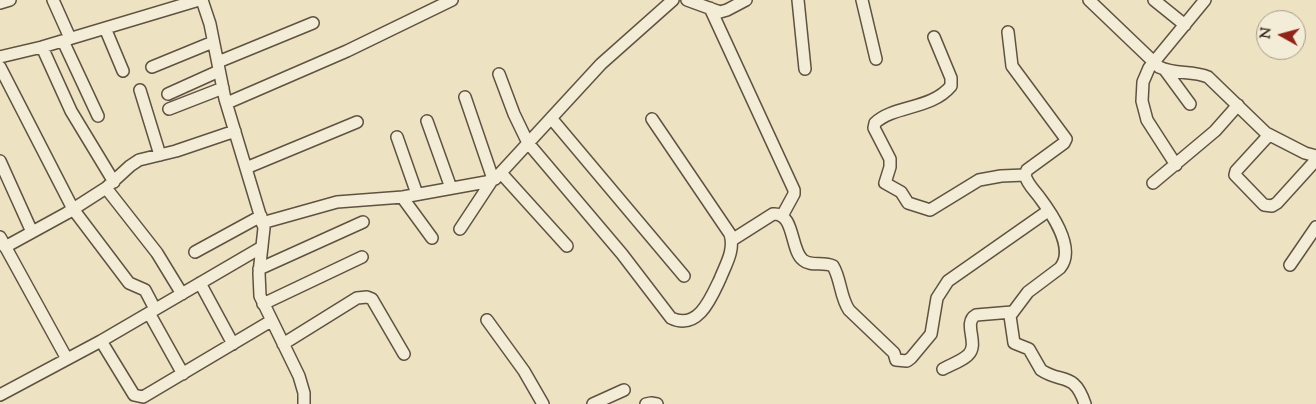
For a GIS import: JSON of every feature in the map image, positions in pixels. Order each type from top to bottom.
[{"type":"street","points":[[0,3],[10,0]]},
{"type":"street","points":[[53,0],[66,40],[98,116]]},
{"type":"street","points":[[0,57],[42,47],[200,0],[210,24],[226,103],[262,220],[264,236],[258,284],[263,304],[299,376],[304,393],[304,404]]},
{"type":"street","points":[[226,103],[347,51],[452,0]]},
{"type":"street","points":[[460,229],[497,176],[528,142],[613,53],[673,0]]},
{"type":"street","points":[[687,0],[720,12],[746,0]]},
{"type":"street","points":[[798,0],[804,69]]},
{"type":"street","points":[[862,0],[876,59]]},
{"type":"street","points":[[1089,0],[1154,62],[1165,70],[1208,77],[1269,135],[1316,156]]},
{"type":"street","points":[[1154,0],[1185,25]]},
{"type":"street","points":[[1176,165],[1147,120],[1144,110],[1144,82],[1149,68],[1205,0]]},
{"type":"street","points":[[710,8],[794,190],[794,194],[782,216]]},
{"type":"street","points":[[168,94],[218,67],[313,23]]},
{"type":"street","points":[[104,28],[123,71]]},
{"type":"street","points":[[1008,32],[1012,66],[1066,139],[1064,143],[1027,170],[1025,176],[1058,228],[1066,247],[1066,258],[1060,268],[1028,292],[1012,312],[1010,320],[1014,343],[1030,349],[1041,370],[1064,378],[1074,384],[1085,404]]},
{"type":"street","points":[[934,37],[951,78],[951,86],[930,101],[882,117],[875,123],[874,128],[890,159],[890,167],[885,183],[901,192],[908,203],[930,210],[979,180],[1001,176],[1025,176]]},
{"type":"street","points":[[152,67],[214,42]]},
{"type":"street","points":[[42,47],[71,111],[110,185],[158,253],[182,294]]},
{"type":"street","points":[[0,67],[73,208],[128,283],[144,290],[152,311],[183,374]]},
{"type":"street","points":[[1165,70],[1190,104]]},
{"type":"street","points":[[499,74],[514,114],[528,142],[622,254],[671,318],[682,322],[688,321],[702,312],[710,301],[730,256],[732,240],[730,234],[652,119]]},
{"type":"street","points":[[169,109],[223,88]]},
{"type":"street","points":[[140,90],[160,155]]},
{"type":"street","points":[[465,98],[497,176],[567,246]]},
{"type":"street","points":[[1153,183],[1216,132],[1238,106]]},
{"type":"street","points":[[551,118],[684,276]]},
{"type":"street","points":[[427,121],[451,188]]},
{"type":"street","points":[[246,168],[357,122]]},
{"type":"street","points":[[67,359],[3,242],[32,232],[73,208],[110,185],[139,160],[176,151],[235,130]]},
{"type":"street","points":[[1269,135],[1236,171],[1236,175],[1264,206],[1272,206],[1277,203],[1316,160]]},
{"type":"street","points":[[397,138],[417,194]]},
{"type":"street","points":[[0,161],[32,232]]},
{"type":"street","points":[[195,252],[262,220],[337,202],[402,197],[451,188],[497,176]]},
{"type":"street","points":[[402,197],[432,238]]},
{"type":"street","points":[[732,240],[772,214],[782,216],[790,228],[800,257],[808,263],[833,266],[849,310],[894,353],[896,360],[907,361],[931,334],[935,305],[948,281],[1048,210]]},
{"type":"street","points":[[259,269],[364,222]]},
{"type":"street","points":[[1290,265],[1316,228]]},
{"type":"street","points":[[0,382],[2,397],[262,247]]},
{"type":"street","points":[[263,304],[362,257]]},
{"type":"street","points":[[200,284],[233,344]]},
{"type":"street","points":[[283,344],[357,298],[367,297],[372,299],[404,354]]},
{"type":"street","points":[[943,369],[968,355],[972,349],[970,322],[973,317],[976,315],[1012,312]]},
{"type":"street","points":[[487,320],[524,371],[543,404]]},
{"type":"street","points":[[101,341],[134,395],[137,397],[147,396],[271,321]]},
{"type":"street","points":[[594,404],[624,390]]},
{"type":"street","points":[[646,404],[657,404]]}]
